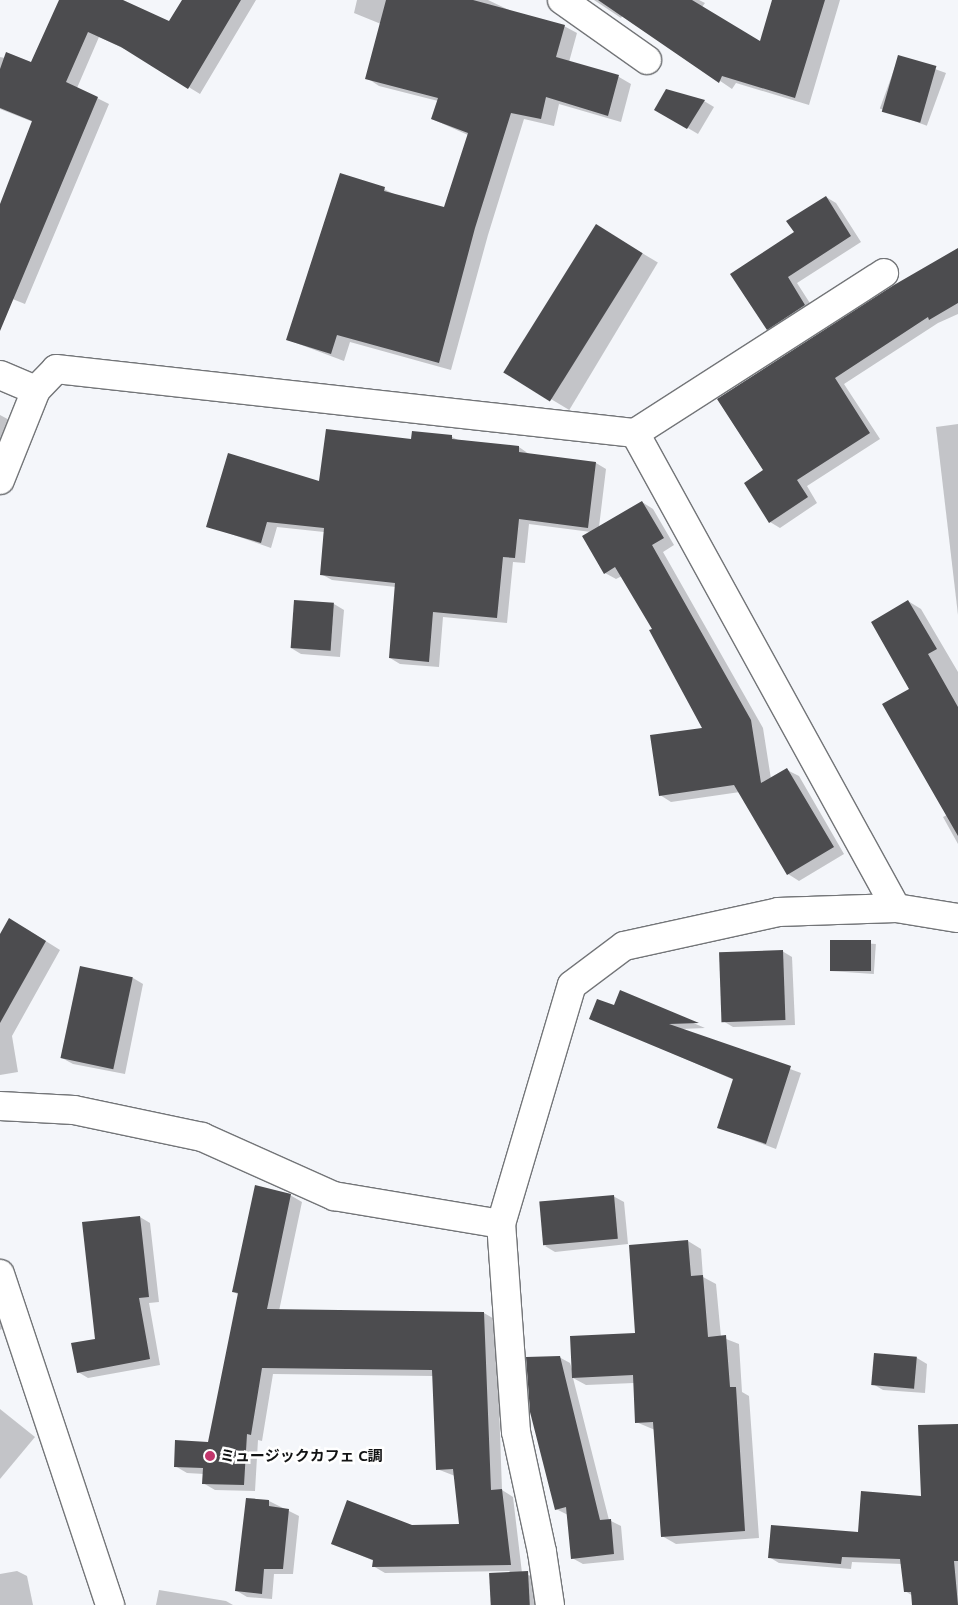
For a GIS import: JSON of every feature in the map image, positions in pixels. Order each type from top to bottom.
[{"type":"street","points":[[562,0],[647,60]]},
{"type":"street","points":[[0,480],[36,390],[56,369],[634,433],[884,273]]},
{"type":"street","points":[[0,375],[36,390]]},
{"type":"street","points":[[634,433],[896,908]]},
{"type":"street","points":[[550,1605],[542,1552],[516,1432],[501,1224],[572,985],[624,946],[778,912],[896,908],[958,918]]},
{"type":"street","points":[[0,1106],[74,1110],[202,1137],[334,1196],[501,1224]]},
{"type":"street","points":[[0,1274],[110,1605]]},
{"type":"building","points":[[59,0],[123,0],[169,21],[182,0],[241,0],[188,89],[121,47],[88,32],[66,82],[98,97],[0,331],[0,204],[32,121],[0,108],[0,69],[6,52],[31,62]]},
{"type":"building","points":[[386,0],[473,0],[565,25],[556,57],[619,75],[608,116],[546,97],[541,119],[511,113],[475,228],[439,363],[337,335],[331,354],[286,340],[340,173],[385,187],[384,191],[444,207],[468,133],[431,119],[438,98],[365,79]]},
{"type":"building","points":[[598,0],[692,0],[760,41],[772,0],[825,0],[795,98],[722,76],[719,83]]},
{"type":"building","points":[[898,55],[936,66],[920,123],[882,112]]},
{"type":"building","points":[[666,89],[705,100],[687,129],[654,110]]},
{"type":"building","points":[[826,196],[851,236],[788,277],[805,305],[767,330],[730,274],[794,232],[786,221]]},
{"type":"building","points":[[596,224],[643,253],[550,402],[503,372]]},
{"type":"building","points":[[958,248],[958,303],[929,320],[928,317],[835,378],[870,433],[797,480],[808,497],[769,523],[744,483],[763,470],[717,399],[894,285]]},
{"type":"building","points":[[326,429],[411,439],[412,431],[452,435],[452,439],[519,446],[519,452],[596,462],[588,528],[519,519],[515,558],[503,557],[497,618],[433,612],[429,662],[389,658],[395,583],[320,575],[324,528],[267,522],[261,543],[206,527],[228,453],[319,481]]},
{"type":"building","points":[[642,501],[664,538],[652,545],[751,720],[761,783],[787,768],[834,847],[787,875],[734,785],[659,796],[650,735],[702,728],[649,630],[652,629],[615,567],[604,574],[582,536]]},
{"type":"building","points":[[294,600],[334,603],[331,651],[291,648]]},
{"type":"building","points":[[908,600],[937,649],[928,654],[958,707],[958,836],[882,704],[909,689],[871,622]]},
{"type":"building","points":[[9,918],[46,941],[0,1023],[0,934]]},
{"type":"building","points":[[830,940],[871,940],[871,971],[830,971]]},
{"type":"building","points":[[783,950],[785,1020],[721,1022],[719,952]]},
{"type":"building","points":[[80,966],[133,977],[113,1069],[60,1058]]},
{"type":"building","points":[[620,990],[699,1023],[669,1024],[791,1066],[766,1144],[717,1128],[733,1079],[589,1019],[597,999],[614,1005]]},
{"type":"building","points":[[255,1185],[291,1194],[267,1309],[484,1312],[491,1490],[502,1489],[511,1565],[372,1567],[373,1560],[331,1544],[347,1500],[412,1525],[459,1524],[453,1469],[436,1470],[432,1370],[262,1368],[251,1435],[247,1434],[244,1485],[202,1484],[203,1468],[174,1467],[175,1440],[208,1442],[238,1293],[232,1292]]},
{"type":"building","points":[[614,1195],[618,1239],[543,1245],[539,1202]]},
{"type":"building","points":[[140,1216],[149,1297],[139,1298],[150,1359],[77,1373],[71,1343],[95,1339],[82,1222]]},
{"type":"building","points":[[688,1240],[691,1276],[703,1275],[708,1337],[726,1335],[730,1387],[736,1387],[745,1531],[661,1537],[653,1422],[635,1423],[633,1375],[572,1378],[570,1336],[635,1333],[629,1245]]},
{"type":"building","points":[[874,1353],[917,1357],[914,1389],[871,1385]]},
{"type":"building","points":[[560,1356],[600,1520],[611,1519],[614,1554],[571,1559],[566,1507],[555,1510],[530,1412],[526,1357]]},
{"type":"building","points":[[958,1424],[958,1561],[954,1561],[958,1605],[912,1605],[911,1592],[904,1592],[900,1559],[842,1557],[841,1564],[768,1558],[771,1525],[858,1532],[861,1491],[921,1496],[918,1425]]},
{"type":"building","points":[[246,1498],[269,1500],[269,1506],[289,1509],[283,1569],[264,1569],[262,1594],[235,1591]]},
{"type":"building","points":[[528,1571],[530,1605],[491,1605],[489,1573]]},
{"type":"place","name":"ミュージックカフェ C調","points":[[210,1456]]}]
